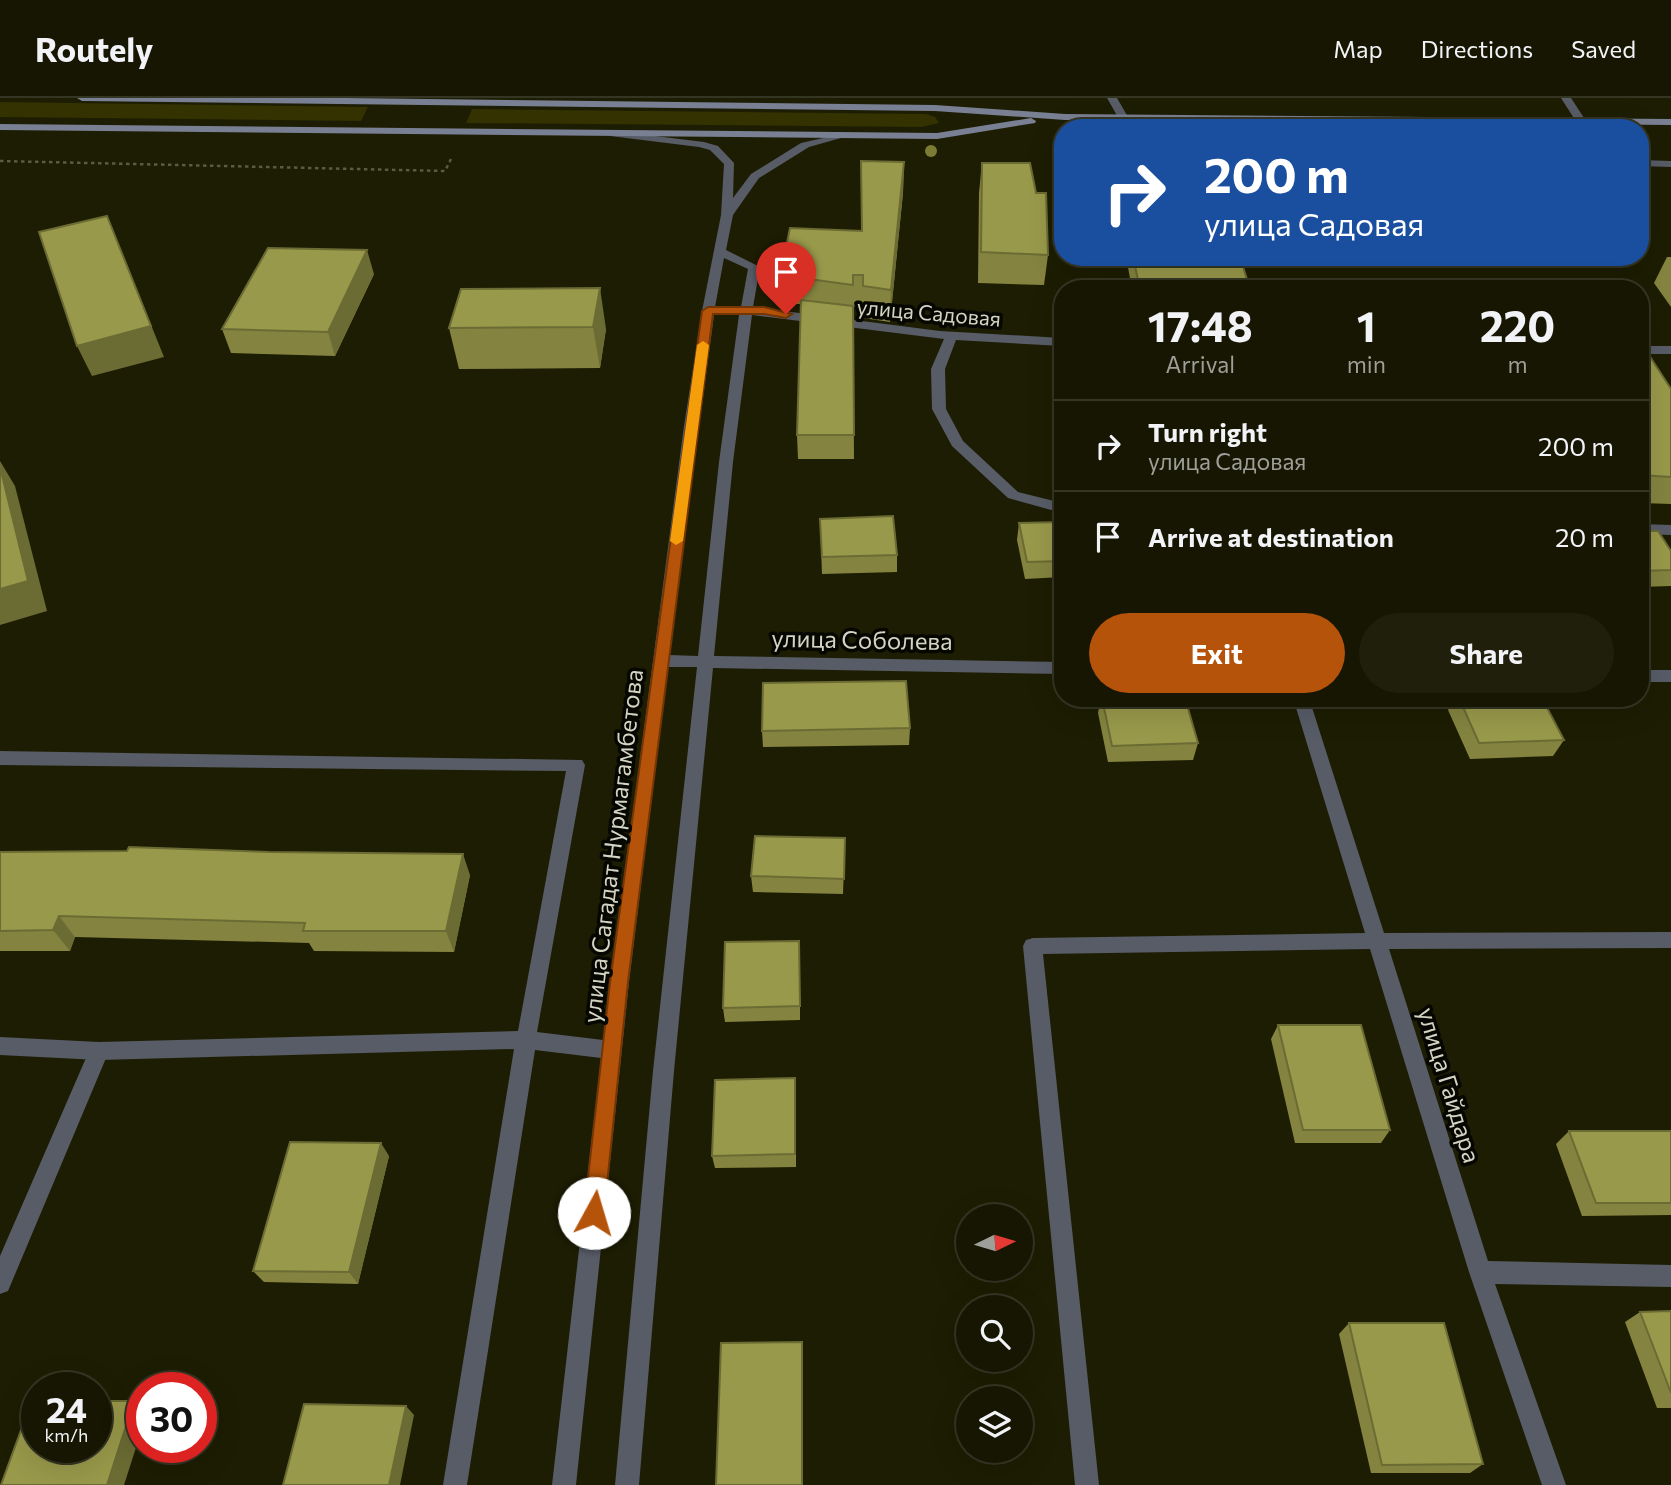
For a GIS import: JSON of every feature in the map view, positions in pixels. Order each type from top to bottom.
[{"type":"main road","points":[[82,98],[225,99],[415,114],[607,134],[937,136],[1065,117]]},
{"type":"main road","points":[[0,127],[415,114],[935,108],[1065,117],[1352,119]]},
{"type":"main road","points":[[935,108],[953,120],[951,129],[937,136]]},
{"type":"main road","points":[[1649,122],[1671,122]]},
{"type":"street","points":[[1112,98],[1123,117]]},
{"type":"street","points":[[1566,98],[1580,119]]},
{"type":"street","name":"улица Сагадат Нурмагамбетова","points":[[564,1485],[611,1051],[708,311],[727,215],[729,163],[714,148],[700,144],[607,134]]},
{"type":"street","name":"улица Сагадат Нурмагамбетова","points":[[727,215],[755,176],[805,145],[836,136]]},
{"type":"street","points":[[1649,163],[1671,164]]},
{"type":"street","points":[[627,1485],[655,1149],[719,526],[754,267],[720,252]]},
{"type":"street","name":"улица Садовая","points":[[708,311],[747,311],[952,335],[1054,341]]},
{"type":"street","points":[[952,335],[938,369],[939,409],[957,443],[1013,495],[1054,507]]},
{"type":"street","points":[[1649,350],[1671,350]]},
{"type":"street","points":[[1649,529],[1671,530]]},
{"type":"street","name":"улица Соболева","points":[[661,661],[1054,668]]},
{"type":"street","points":[[1649,676],[1671,676]]},
{"type":"street","name":"улица Гайдара","points":[[1304,707],[1480,1272],[1554,1485]]},
{"type":"street","points":[[0,758],[576,765],[526,1040],[455,1485]]},
{"type":"street","points":[[1087,1485],[1033,946],[1518,939],[1671,940]]},
{"type":"street","points":[[0,1046],[99,1051],[526,1040],[611,1051]]},
{"type":"street","points":[[0,1283],[99,1051]]},
{"type":"street","points":[[1480,1272],[1671,1276]]},
{"type":"path","points":[[0,161],[445,171],[454,153]]},
{"type":"shaded area","points":[[0,102],[368,107],[361,121],[0,117]]},
{"type":"shaded area","points":[[472,109],[926,114],[935,117],[939,123],[921,127],[466,123]]},
{"type":"building","points":[[861,161],[904,162],[891,290],[863,286],[863,275],[853,275],[853,285],[801,278],[802,272],[781,271],[790,228],[862,231]]},
{"type":"building","points":[[982,163],[1030,163],[1036,193],[1046,193],[1048,255],[981,252]]},
{"type":"building","points":[[107,216],[151,326],[77,346],[39,232]]},
{"type":"building","points":[[268,248],[367,250],[328,332],[222,329]]},
{"type":"building","points":[[1135,266],[1243,266],[1247,280],[1138,280]]},
{"type":"building","points":[[600,288],[593,327],[449,328],[461,289]]},
{"type":"building","points":[[801,300],[853,306],[854,435],[797,435]]},
{"type":"building","points":[[1649,355],[1671,389],[1671,477],[1649,476]]},
{"type":"building","points":[[0,467],[28,581],[0,589]]},
{"type":"building","points":[[893,516],[897,555],[822,557],[820,519]]},
{"type":"building","points":[[1054,522],[1054,561],[1027,562],[1019,523]]},
{"type":"building","points":[[1649,531],[1658,531],[1671,551],[1671,570],[1649,571]]},
{"type":"building","points":[[906,681],[910,728],[762,731],[763,683]]},
{"type":"building","points":[[1104,707],[1188,707],[1198,743],[1112,746]]},
{"type":"building","points":[[1463,707],[1547,707],[1564,740],[1479,743]]},
{"type":"building","points":[[755,836],[845,838],[844,879],[751,876]]},
{"type":"building","points":[[129,847],[463,854],[446,931],[303,931],[305,923],[59,916],[53,930],[0,931],[0,852],[127,851]]},
{"type":"building","points":[[799,941],[800,1006],[723,1008],[725,942]]},
{"type":"building","points":[[1278,1025],[1361,1025],[1390,1130],[1303,1130]]},
{"type":"building","points":[[795,1078],[795,1154],[712,1156],[715,1080]]},
{"type":"building","points":[[1569,1131],[1671,1131],[1671,1203],[1596,1203]]},
{"type":"building","points":[[290,1142],[381,1143],[349,1272],[253,1271]]},
{"type":"building","points":[[1671,1311],[1671,1393],[1640,1312]]},
{"type":"building","points":[[1349,1323],[1444,1323],[1483,1464],[1382,1465]]},
{"type":"building","points":[[802,1342],[802,1485],[716,1485],[721,1343]]},
{"type":"building","points":[[112,1401],[126,1401],[126,1426],[107,1485],[1,1485],[21,1430],[21,1463],[112,1463]]},
{"type":"building","points":[[304,1404],[406,1406],[389,1485],[283,1485]]},
{"type":"slow traffic","points":[[676,541],[703,345]]},
{"type":"route","points":[[594,1213],[619,982],[708,311],[764,311],[786,314]]}]
